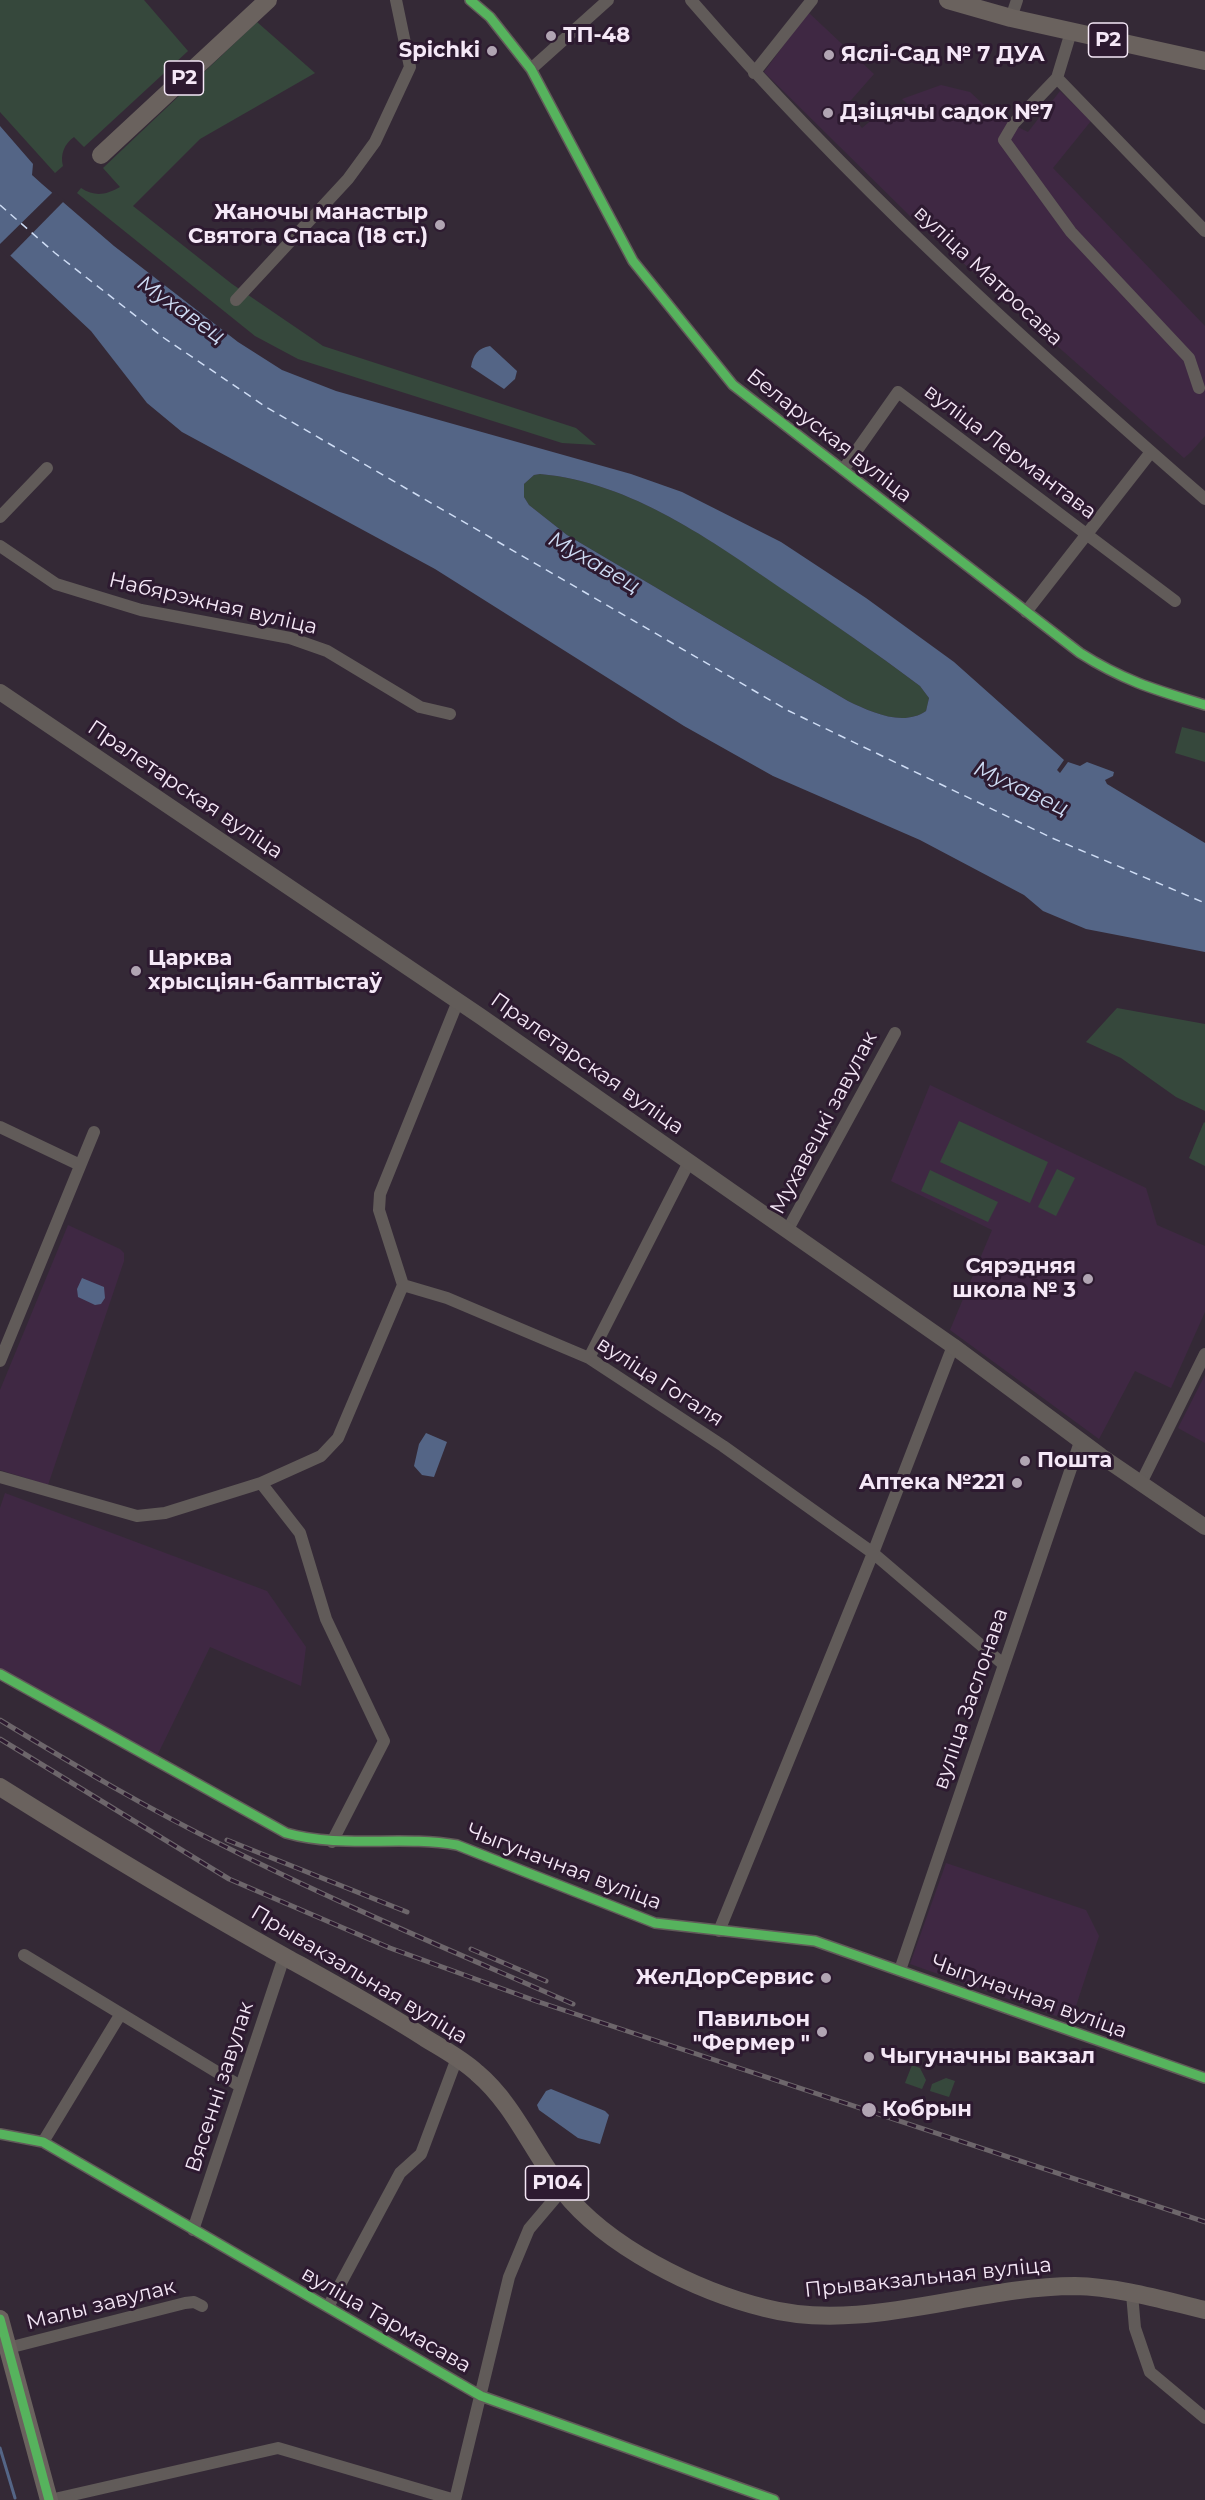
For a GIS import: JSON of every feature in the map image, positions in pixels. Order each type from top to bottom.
[{"type":"main road","name":"Р2","points":[[101,155],[268,0]]},
{"type":"main road","name":"Р2","points":[[948,0],[1011,18],[1205,61]]},
{"type":"main road","name":"Пралетарская вуліца","points":[[0,692],[458,1001],[953,1346],[1080,1442],[1205,1527]]},
{"type":"main road","name":"Прывакзальная вуліца","points":[[0,1787],[284,1957],[373,2005],[457,2058],[478,2073],[503,2102],[562,2190],[591,2221],[662,2267],[713,2291],[782,2312],[825,2316],[1069,2287],[1104,2288],[1205,2310]]},
{"type":"main road","points":[[0,2319],[50,2500]]},
{"type":"street","points":[[236,300],[348,179],[375,142],[410,67],[405,34],[396,0]]},
{"type":"street","name":"Беларуская вуліца","points":[[470,0],[490,17],[531,69],[633,261],[733,385],[1080,653],[1114,675],[1205,705]]},
{"type":"street","points":[[531,69],[608,0]]},
{"type":"street","name":"вуліца Матросава","points":[[691,0],[754,73],[874,198],[1205,499]]},
{"type":"street","points":[[754,73],[812,0]]},
{"type":"street","points":[[1011,18],[1017,0]]},
{"type":"street","points":[[1071,32],[1057,78],[1014,123],[1004,140],[1071,232],[1189,358],[1199,388]]},
{"type":"street","points":[[1057,78],[1205,231]]},
{"type":"street","name":"вуліца Лермантава","points":[[843,470],[898,392],[1175,601]]},
{"type":"street","points":[[1026,612],[1151,452]]},
{"type":"street","points":[[0,517],[46,468]]},
{"type":"street","name":"Набярэжная вуліца","points":[[0,546],[56,584],[141,610],[290,638],[327,651],[420,707],[450,714]]},
{"type":"street","points":[[0,1478],[136,1516],[165,1513],[261,1483],[321,1456],[338,1438],[403,1285],[379,1210],[380,1194],[458,1001]]},
{"type":"street","name":"Мухавецкі завулак","points":[[787,1232],[895,1034]]},
{"type":"street","points":[[0,1127],[80,1165]]},
{"type":"street","points":[[0,1361],[94,1132]]},
{"type":"street","points":[[589,1358],[689,1162]]},
{"type":"street","name":"вуліца Гогаля","points":[[403,1285],[447,1298],[589,1358],[723,1446],[873,1553],[1003,1664]]},
{"type":"street","points":[[719,1931],[873,1553],[953,1346]]},
{"type":"street","points":[[1141,1483],[1205,1354]]},
{"type":"street","name":"вуліца Заслонава","points":[[900,1970],[1080,1442]]},
{"type":"street","points":[[261,1483],[300,1533],[326,1619],[384,1742],[332,1842]]},
{"type":"street","name":"Чыгуначная вуліца","points":[[0,1674],[286,1833],[332,1842],[438,1842],[457,1845],[655,1923],[815,1941],[1205,2078]]},
{"type":"street","points":[[24,1955],[240,2086]]},
{"type":"street","name":"Вясенні завулак","points":[[194,2230],[284,1957]]},
{"type":"street","points":[[43,2142],[120,2015]]},
{"type":"street","points":[[328,2307],[400,2173],[421,2154],[457,2058]]},
{"type":"street","name":"вуліца Тармасава","points":[[0,2134],[43,2142],[482,2396],[774,2500]]},
{"type":"street","points":[[50,2500],[278,2448],[455,2500],[509,2277],[529,2229],[562,2190]]},
{"type":"street","points":[[1132,2294],[1135,2328],[1150,2372],[1205,2418]]},
{"type":"street","name":"Малы завулак","points":[[8,2348],[185,2303],[194,2302],[202,2306]]},
{"type":"shaded area","points":[[808,12],[874,74],[845,107],[862,128],[886,108],[909,115],[914,110],[902,99],[941,85],[970,92],[997,117],[1028,132],[1060,91],[1091,121],[1053,168],[1205,326],[1205,436],[1184,458],[910,216],[764,72]]},
{"type":"shaded area","name":"Сярэдняя школа № 3","points":[[930,1085],[1146,1188],[1157,1225],[1205,1246],[1205,1312],[1171,1388],[1135,1371],[1099,1439],[950,1330],[992,1230],[891,1181]]},
{"type":"shaded area","points":[[68,1225],[120,1249],[124,1253],[124,1261],[48,1485],[0,1470],[0,1390]]},
{"type":"shaded area","points":[[1205,1375],[1205,1443],[1178,1428]]},
{"type":"shaded area","points":[[5,1493],[267,1591],[306,1647],[301,1686],[210,1647],[154,1762],[0,1671],[0,1508]]},
{"type":"shaded area","points":[[946,1863],[1086,1910],[1099,1936],[1075,2009],[1056,2016],[910,1964]]},
{"type":"green space","points":[[0,0],[144,0],[188,51],[84,147],[74,137],[64,150],[63,166],[55,173],[0,112]]},
{"type":"green space","points":[[257,22],[315,73],[200,139],[133,206],[232,284],[323,346],[576,428],[596,445],[562,443],[298,359],[255,336],[77,193],[81,188],[100,194],[120,187],[103,168]]},
{"type":"green space","points":[[534,475],[574,479],[638,501],[700,534],[920,686],[929,698],[926,711],[917,716],[897,718],[877,713],[848,701],[567,535],[529,505],[524,497],[524,484]]},
{"type":"green space","points":[[1182,727],[1205,733],[1205,762],[1175,753]]},
{"type":"green space","points":[[1117,1008],[1205,1024],[1205,1111],[1176,1097],[1121,1058],[1086,1042]]},
{"type":"green space","points":[[959,1121],[1048,1162],[1030,1203],[940,1162]]},
{"type":"green space","points":[[1205,1123],[1205,1166],[1189,1158]]},
{"type":"green space","points":[[1057,1169],[1075,1178],[1056,1216],[1038,1207]]},
{"type":"green space","points":[[930,1170],[998,1202],[988,1222],[921,1191]]},
{"type":"green space","points":[[912,2065],[920,2068],[926,2080],[922,2089],[905,2083]]},
{"type":"green space","points":[[946,2078],[955,2081],[949,2097],[930,2091],[932,2084]]},
{"type":"water","name":"Мухавец","points":[[0,126],[33,164],[32,175],[42,184],[114,246],[238,342],[282,370],[336,391],[631,474],[682,492],[781,542],[866,598],[954,662],[1064,760],[1057,770],[1060,773],[1068,762],[1080,766],[1087,762],[1114,772],[1113,776],[1105,780],[1107,784],[1205,843],[1205,952],[1086,929],[1043,911],[1024,895],[920,840],[773,776],[684,726],[435,569],[182,432],[147,403],[91,331],[0,246]],"holes":[[[534,475],[574,479],[638,501],[729,553],[920,686],[929,698],[926,711],[917,716],[897,718],[877,713],[848,701],[567,535],[529,505],[524,497],[524,484]]]},
{"type":"water","points":[[490,346],[517,371],[515,379],[504,389],[471,367],[477,353],[482,348]]},
{"type":"water","points":[[82,1278],[104,1287],[105,1298],[101,1304],[95,1305],[78,1297],[77,1289]]},
{"type":"water","points":[[426,1433],[447,1442],[434,1477],[422,1475],[414,1466],[419,1444]]},
{"type":"water","points":[[551,2089],[605,2111],[609,2115],[600,2144],[578,2138],[539,2110],[537,2105],[546,2091]]},
{"type":"pier","points":[[54,191],[65,200],[8,258],[0,250],[0,244]]},
{"type":"waterway","points":[[0,2448],[15,2498]]},
{"type":"ferry route","points":[[0,205],[55,253],[164,338],[266,407],[789,711],[1052,838],[1205,903]]},
{"type":"railway","points":[[0,1720],[112,1786],[226,1847],[355,1908],[573,2004]]},
{"type":"railway","points":[[0,1739],[229,1879],[390,1948],[536,2001],[1205,2222]]},
{"type":"railway","points":[[227,1840],[407,1912]]},
{"type":"railway","points":[[471,1949],[546,1981]]},
{"type":"cycle path","points":[[470,0],[490,17],[531,69],[633,261],[733,385],[1080,653],[1126,678],[1205,705]]},
{"type":"cycle path","points":[[0,1674],[286,1833],[328,1840],[414,1841],[457,1845],[655,1923],[815,1941],[1205,2078]]},
{"type":"cycle path","points":[[0,2134],[43,2142],[481,2396],[774,2500]]},
{"type":"cycle path","points":[[0,2319],[49,2500]]},
{"type":"place","name":"ТП-48","points":[[551,36]]},
{"type":"place","name":"Spichki","points":[[492,51]]},
{"type":"place","name":"Яслі-Сад № 7 ДУА","points":[[829,55]]},
{"type":"place","name":"Дзіцячы садок №7","points":[[828,113]]},
{"type":"place","name":"Жаночы манастыр Святога Спаса (18 ст.)","points":[[440,225]]},
{"type":"place","name":"Царква хрысціян-баптыстаў","points":[[136,971]]},
{"type":"place","name":"Сярэдняя школа № 3","points":[[1088,1279]]},
{"type":"place","name":"Пошта","points":[[1025,1461]]},
{"type":"place","name":"Аптека №221","points":[[1017,1483]]},
{"type":"place","name":"ЖелДорСервис","points":[[826,1978]]},
{"type":"place","name":"Павильон \"Фермер \"","points":[[822,2032]]},
{"type":"place","name":"Чыгуначны вакзал","points":[[869,2057]]},
{"type":"place","name":"Кобрын","points":[[869,2110]]}]
